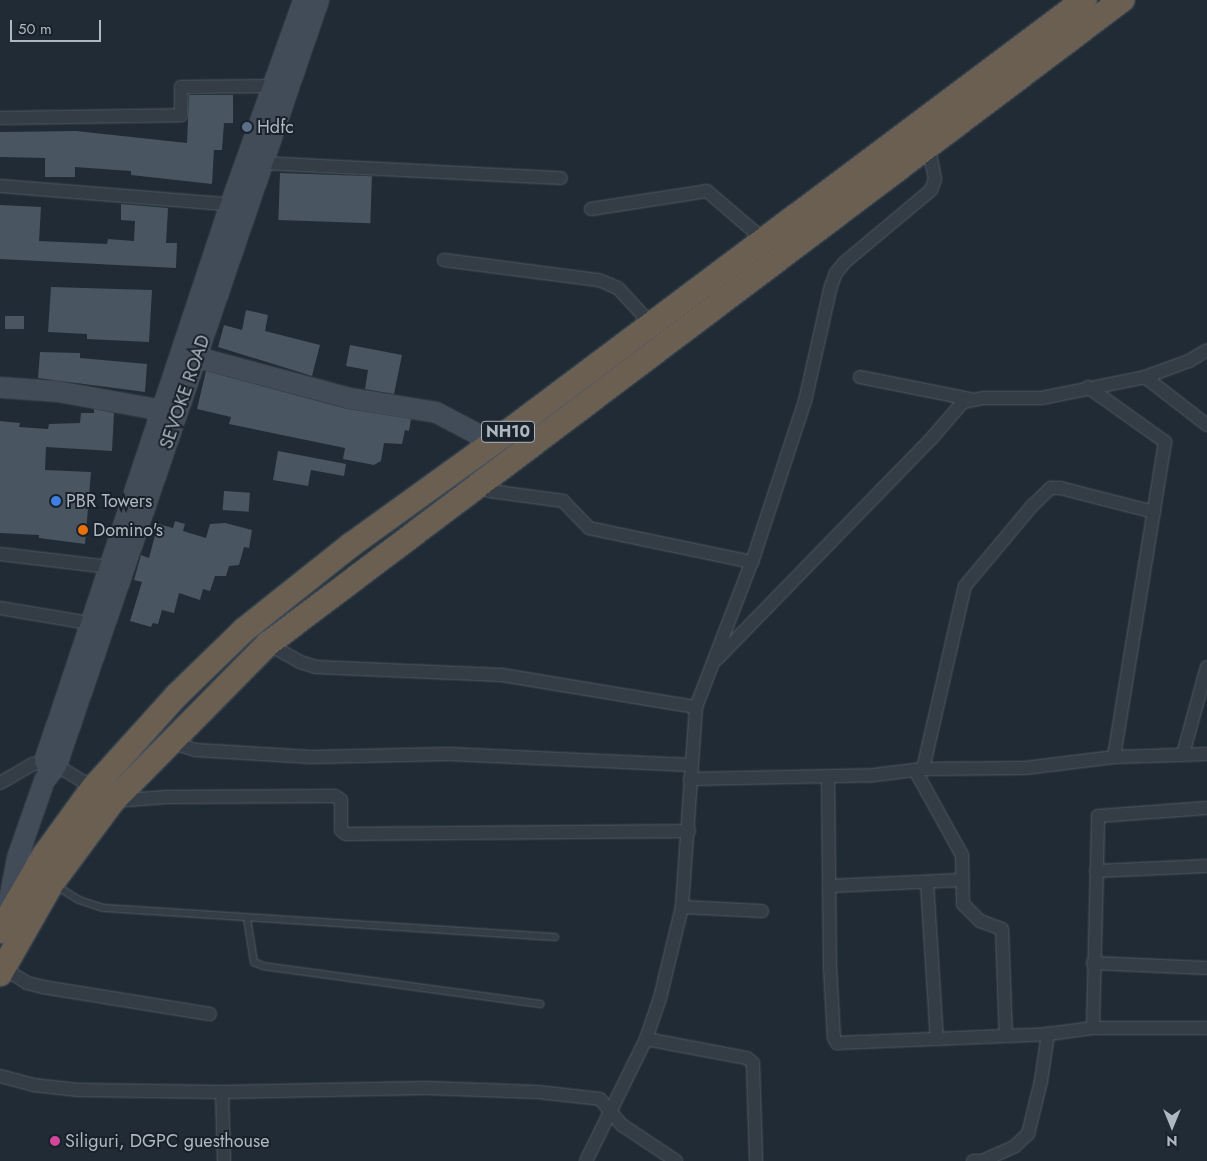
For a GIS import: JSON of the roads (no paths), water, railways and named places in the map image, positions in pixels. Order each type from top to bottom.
[{"type":"highway","name":"NH10","points":[[2,927],[43,878],[70,816],[177,695],[244,630],[351,545],[493,442],[1084,0]]},
{"type":"highway","points":[[1,970],[43,878],[114,800],[268,644],[480,483],[930,148],[1122,0]]},
{"type":"main road","name":"SEVOKE ROAD","points":[[2,927],[17,858],[171,411],[230,204],[303,0]]},
{"type":"main road","name":"SEVOKE ROAD","points":[[48,769],[89,623],[109,567],[171,411],[197,357],[318,0]]},
{"type":"main road","points":[[197,357],[350,398],[436,412],[493,442]]},
{"type":"main road","points":[[0,387],[57,391],[171,411]]},
{"type":"street","points":[[0,118],[182,115],[181,87],[272,86]]},
{"type":"street","points":[[586,1161],[646,1039],[660,998],[682,907],[689,831],[690,778],[696,707],[752,562],[805,401],[836,273],[931,190],[935,179],[930,148]]},
{"type":"street","points":[[263,163],[561,178]]},
{"type":"street","points":[[0,186],[230,204],[248,208]]},
{"type":"street","points":[[591,209],[707,191],[764,240]]},
{"type":"street","points":[[444,260],[599,280],[618,288],[651,324]]},
{"type":"street","points":[[860,377],[970,399],[1042,398],[1088,387],[1145,377],[1189,361],[1207,350]]},
{"type":"street","points":[[1145,377],[1207,425]]},
{"type":"street","points":[[1088,387],[1165,441],[1114,757]]},
{"type":"street","points":[[713,662],[932,438],[958,406],[970,399]]},
{"type":"street","points":[[480,483],[490,491],[563,501],[589,528],[752,562]]},
{"type":"street","points":[[1006,1036],[1002,929],[980,921],[964,906],[961,854],[919,770],[965,586],[1031,507],[1051,488],[1060,488],[1154,512]]},
{"type":"street","points":[[0,554],[109,567]]},
{"type":"street","points":[[0,608],[89,623]]},
{"type":"street","points":[[268,644],[316,668],[502,675],[696,707]]},
{"type":"street","points":[[1183,754],[1207,667]]},
{"type":"street","points":[[170,742],[196,750],[311,757],[449,754],[691,765]]},
{"type":"street","points":[[690,778],[828,777],[919,770],[1025,768],[1114,757],[1207,754]]},
{"type":"street","points":[[0,783],[33,764],[93,788],[114,800],[166,797],[336,796],[341,800],[341,830],[346,834],[689,831]]},
{"type":"street","points":[[828,777],[829,886],[835,1041],[840,1044],[937,1040],[1048,1034],[1093,1028],[1207,1028]]},
{"type":"street","points":[[1093,1028],[1097,821],[1100,814],[1207,808]]},
{"type":"street","points":[[1096,871],[1207,866]]},
{"type":"street","points":[[829,886],[962,880]]},
{"type":"street","points":[[928,882],[937,1040]]},
{"type":"street","points":[[682,907],[762,911]]},
{"type":"street","points":[[1093,962],[1207,968]]},
{"type":"street","points":[[1,970],[27,983],[43,987],[210,1014]]},
{"type":"street","points":[[973,1161],[982,1161],[1015,1146],[1028,1134],[1041,1081],[1048,1034]]},
{"type":"street","points":[[646,1039],[747,1058],[753,1063],[756,1161]]},
{"type":"street","points":[[0,1076],[55,1088],[222,1092],[426,1088],[538,1092],[600,1099],[610,1113],[676,1161]]},
{"type":"street","points":[[222,1092],[224,1161]]},
{"type":"lane","points":[[43,878],[79,900],[104,908],[555,937]]},
{"type":"lane","points":[[247,918],[254,962],[263,966],[540,1004]]},
{"type":"place","name":"Hdfc","points":[[247,127]]},
{"type":"place","name":"PBR Towers","points":[[56,501]]},
{"type":"place","name":"Domino's","points":[[83,530]]},
{"type":"place","name":"Siliguri, DGPC guesthouse","points":[[55,1141]]}]
